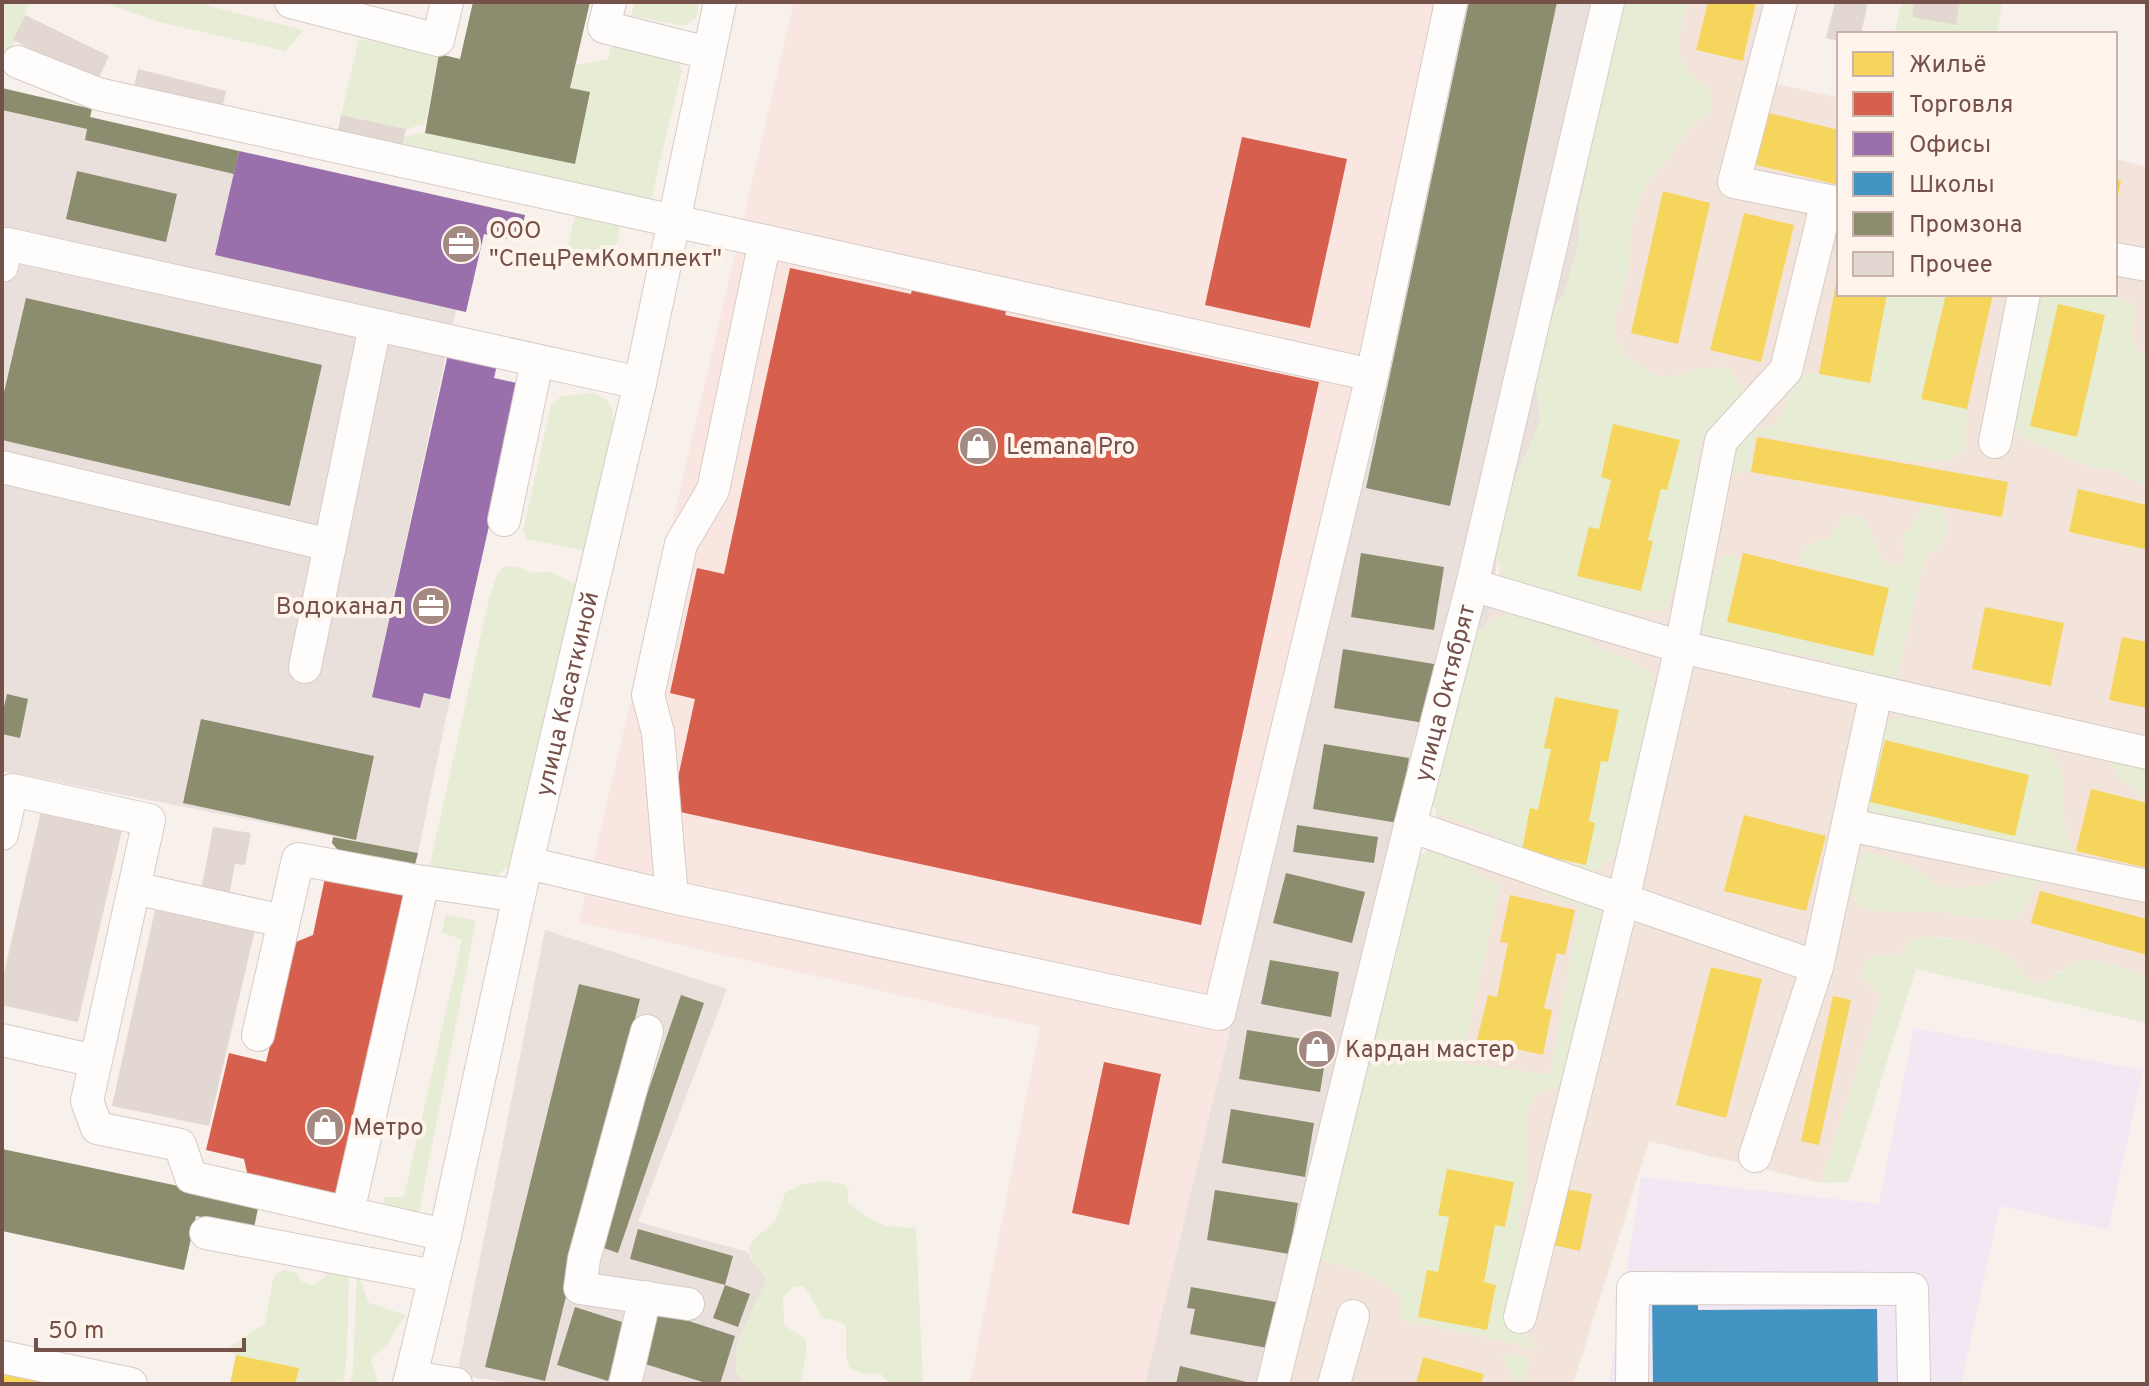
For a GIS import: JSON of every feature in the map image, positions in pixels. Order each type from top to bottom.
[{"type":"street","points":[[291,2],[438,40],[447,2]]},
{"type":"street","points":[[610,2],[604,27],[708,53]]},
{"type":"street","name":"улица Касаткиной","points":[[410,1380],[519,896],[640,383],[720,2]]},
{"type":"street","points":[[528,863],[672,897],[1219,1014],[1372,375],[1451,2]]},
{"type":"street","name":"улица Октябрят","points":[[1273,1384],[1472,585],[1608,2]]},
{"type":"street","points":[[1520,1317],[1623,900],[1681,647],[1721,441],[1786,370],[1833,202],[1734,182],[1781,2]]},
{"type":"street","points":[[18,62],[98,94],[1372,375]]},
{"type":"street","points":[[672,897],[658,733],[648,695],[681,544],[713,490],[765,241]]},
{"type":"street","points":[[2,266],[7,244],[640,383]]},
{"type":"street","points":[[2117,259],[2147,265]]},
{"type":"street","points":[[1995,442],[2024,296]]},
{"type":"street","points":[[305,667],[375,326]]},
{"type":"street","points":[[504,520],[537,362]]},
{"type":"street","points":[[2,467],[330,545]]},
{"type":"street","points":[[1472,585],[1681,647],[2147,753]]},
{"type":"street","points":[[1755,1156],[1817,967],[1876,693]]},
{"type":"street","points":[[2,834],[12,790],[149,820],[87,1101],[97,1128],[180,1145],[191,1177],[445,1235]]},
{"type":"street","points":[[1849,825],[2147,886]]},
{"type":"street","points":[[1410,826],[1817,967]]},
{"type":"street","points":[[258,1035],[298,859],[519,896]]},
{"type":"street","points":[[348,1212],[423,882]]},
{"type":"street","points":[[134,888],[283,921]]},
{"type":"street","points":[[647,1031],[584,1259],[580,1288],[688,1304]]},
{"type":"street","points":[[2,1040],[95,1061]]},
{"type":"street","points":[[206,1233],[434,1276]]},
{"type":"street","points":[[1632,1384],[1633,1288],[1649,1288],[1912,1289],[1914,1384]]},
{"type":"street","points":[[625,1384],[645,1297]]},
{"type":"street","points":[[1334,1384],[1353,1316]]},
{"type":"street","points":[[2,1357],[131,1384]]},
{"type":"street","points":[[410,1380],[456,1384]]},
{"type":"shaded area","points":[[794,2],[1463,2],[1360,488],[1145,1384],[970,1384],[1040,1027],[579,922]]},
{"type":"shaded area","points":[[1463,2],[1617,2],[1585,145],[1579,242],[1564,295],[1552,309],[1542,336],[1536,380],[1540,422],[1507,496],[1495,557],[1497,564],[1487,626],[1477,631],[1443,751],[1393,972],[1386,978],[1283,1384],[1145,1384],[1360,488]]},
{"type":"shaded area","points":[[1648,2],[1787,2],[1768,82],[1837,98],[1837,296],[2117,296],[2117,160],[2147,167],[2147,977],[2096,960],[2060,970],[2046,984],[2035,984],[2026,979],[2005,955],[1974,943],[1943,937],[1921,937],[1912,940],[1901,955],[1880,955],[1861,976],[1881,995],[1821,1183],[1649,1141],[1573,1384],[1287,1384]]},
{"type":"shaded area","points":[[2,110],[87,129],[85,140],[234,174],[456,310],[372,696],[420,708],[424,693],[450,699],[418,853],[2,771]]},
{"type":"shaded area","points":[[545,930],[727,989],[638,1222],[748,1252],[766,1277],[765,1287],[737,1346],[736,1372],[749,1384],[518,1384],[457,1375]]},
{"type":"shaded area","points":[[1914,1028],[2143,1070],[2108,1230],[2000,1206],[1961,1384],[1609,1384],[1641,1177],[1879,1204]]},
{"type":"green space","points":[[2,2],[29,2],[2,73]]},
{"type":"green space","points":[[101,2],[194,2],[304,30],[285,51],[159,22]]},
{"type":"green space","points":[[635,2],[699,2],[696,18],[685,26],[631,16]]},
{"type":"green space","points":[[1617,2],[1688,2],[1680,36],[1680,53],[1686,69],[1709,91],[1712,104],[1710,114],[1688,130],[1649,181],[1639,200],[1628,269],[1615,320],[1617,342],[1636,364],[1661,376],[1703,368],[1729,368],[1746,395],[1719,425],[1703,437],[1696,458],[1699,492],[1682,568],[1665,610],[1611,611],[1576,602],[1544,588],[1505,579],[1495,557],[1507,496],[1540,422],[1536,380],[1542,336],[1552,309],[1564,295],[1579,242],[1585,145]]},
{"type":"green space","points":[[1902,2],[2002,2],[1997,32],[1894,32]]},
{"type":"green space","points":[[359,39],[439,54],[425,124],[406,129],[341,115]]},
{"type":"green space","points":[[611,46],[676,61],[682,70],[649,208],[400,152],[404,137],[589,92],[570,88],[576,65],[608,59]]},
{"type":"green space","points":[[575,216],[620,227],[613,261],[567,251]]},
{"type":"green space","points":[[1889,296],[1946,296],[1922,398],[1967,409],[1965,449],[1950,460],[1915,462],[1755,435],[1749,471],[1732,474],[1739,432],[1772,427],[1803,374],[1870,383]]},
{"type":"green space","points":[[2034,296],[2112,296],[2134,305],[2131,338],[2139,353],[2147,353],[2147,487],[2116,470],[2088,466],[2020,437],[2012,421]]},
{"type":"green space","points":[[592,393],[610,405],[613,423],[586,551],[527,539],[523,531],[551,405],[562,396]]},
{"type":"green space","points":[[1930,505],[1942,508],[1948,523],[1947,535],[1938,547],[1925,556],[1897,678],[1884,682],[1852,674],[1826,660],[1715,638],[1700,629],[1710,577],[1717,571],[1721,558],[1730,555],[1740,560],[1727,622],[1873,656],[1889,588],[1806,566],[1800,562],[1801,556],[1810,545],[1830,537],[1844,516],[1861,517],[1883,562],[1891,566],[1905,563],[1902,537],[1920,511]]},
{"type":"green space","points":[[507,566],[521,567],[531,573],[550,572],[577,585],[510,865],[491,880],[429,869],[489,599],[497,574]]},
{"type":"green space","points":[[1513,611],[1581,630],[1593,644],[1650,672],[1654,682],[1653,703],[1643,735],[1642,758],[1615,855],[1587,877],[1586,897],[1600,912],[1604,922],[1561,1085],[1535,1095],[1526,1115],[1528,1175],[1519,1217],[1525,1242],[1512,1316],[1539,1349],[1400,1319],[1401,1297],[1385,1284],[1360,1271],[1317,1258],[1386,978],[1393,972],[1416,858],[1427,852],[1448,854],[1500,885],[1461,1063],[1550,1075],[1580,906],[1542,893],[1528,862],[1517,851],[1491,834],[1444,816],[1432,804],[1470,638],[1494,620]]},
{"type":"green space","points":[[1899,717],[1944,722],[1968,730],[2041,744],[2055,757],[2062,774],[2065,827],[2073,856],[2039,883],[2018,918],[2001,920],[1939,912],[1870,910],[1858,904],[1852,894],[1853,877],[1863,853],[1894,859],[1933,883],[1946,887],[1990,883],[2001,880],[2015,870],[1875,814],[1864,805],[1884,724]]},
{"type":"green space","points":[[2108,757],[2147,762],[2147,800],[2118,775]]},
{"type":"green space","points":[[446,914],[476,921],[419,1212],[386,1207],[383,1197],[404,1197],[462,940],[442,932]]},
{"type":"green space","points":[[1921,937],[1982,945],[2007,957],[2026,977],[2038,983],[2046,984],[2072,964],[2094,960],[2147,977],[2147,1023],[1916,969],[1849,1182],[1821,1183],[1881,995],[1861,976],[1866,959],[1901,955],[1912,941]]},
{"type":"green space","points":[[820,1181],[844,1184],[849,1190],[847,1202],[869,1218],[886,1226],[916,1228],[923,1384],[889,1384],[881,1374],[860,1373],[850,1368],[846,1357],[846,1326],[822,1318],[803,1286],[793,1287],[783,1298],[784,1324],[803,1337],[806,1343],[801,1384],[749,1384],[736,1372],[738,1340],[766,1281],[753,1262],[749,1249],[753,1240],[776,1220],[785,1193],[800,1185]]},
{"type":"green space","points":[[284,1270],[297,1273],[301,1281],[313,1285],[325,1277],[325,1271],[349,1272],[343,1384],[295,1384],[298,1368],[236,1355],[228,1348],[265,1323],[273,1279]]},
{"type":"green space","points":[[357,1273],[369,1303],[406,1315],[386,1345],[371,1359],[378,1384],[350,1384]]},
{"type":"green space","points":[[1501,1353],[1530,1358],[1522,1384],[1517,1384]]},
{"type":"building: Жильё","points":[[1708,2],[1756,2],[1743,61],[1696,50]]},
{"type":"building: Жильё","points":[[1765,112],[1837,130],[1837,185],[1752,164]]},
{"type":"building: Жильё","points":[[2117,179],[2121,180],[2117,202]]},
{"type":"building: Жильё","points":[[1663,191],[1710,203],[1678,344],[1631,333]]},
{"type":"building: Жильё","points":[[1744,213],[1794,225],[1761,362],[1710,350]]},
{"type":"building: Жильё","points":[[1837,278],[1837,296],[1887,296],[1870,383],[1819,374]]},
{"type":"building: Жильё","points":[[1946,296],[1993,296],[1967,409],[1921,399]]},
{"type":"building: Жильё","points":[[2058,304],[2105,315],[2077,437],[2030,426]]},
{"type":"building: Жильё","points":[[1613,424],[1680,440],[1667,490],[1661,489],[1648,540],[1653,541],[1641,591],[1577,576],[1589,527],[1599,529],[1611,480],[1601,477]]},
{"type":"building: Жильё","points":[[1757,437],[2008,482],[2002,517],[1751,472]]},
{"type":"building: Жильё","points":[[2078,489],[2147,505],[2145,549],[2069,532]]},
{"type":"building: Жильё","points":[[1743,553],[1889,588],[1873,656],[1727,622]]},
{"type":"building: Жильё","points":[[1985,607],[2064,623],[2051,686],[1972,669]]},
{"type":"building: Жильё","points":[[2122,637],[2147,642],[2147,708],[2109,700]]},
{"type":"building: Жильё","points":[[1555,697],[1619,710],[1608,762],[1601,761],[1589,821],[1595,823],[1586,865],[1522,851],[1530,808],[1538,810],[1551,749],[1544,748]]},
{"type":"building: Жильё","points":[[1885,740],[2029,775],[2015,836],[1870,802]]},
{"type":"building: Жильё","points":[[2091,789],[2147,803],[2147,868],[2076,851]]},
{"type":"building: Жильё","points":[[1744,815],[1826,836],[1806,911],[1724,891]]},
{"type":"building: Жильё","points":[[2040,891],[2147,919],[2147,955],[2031,923]]},
{"type":"building: Жильё","points":[[1510,895],[1575,910],[1565,955],[1557,953],[1544,1008],[1552,1010],[1543,1055],[1477,1040],[1488,995],[1497,997],[1508,943],[1500,942]]},
{"type":"building: Жильё","points":[[1711,967],[1762,979],[1726,1118],[1676,1105]]},
{"type":"building: Жильё","points":[[1833,996],[1851,1000],[1819,1145],[1801,1141]]},
{"type":"building: Жильё","points":[[1447,1169],[1514,1182],[1505,1227],[1495,1225],[1484,1282],[1496,1285],[1487,1330],[1418,1317],[1427,1270],[1438,1272],[1449,1217],[1438,1215]]},
{"type":"building: Жильё","points":[[1561,1188],[1592,1194],[1580,1251],[1549,1244]]},
{"type":"building: Жильё","points":[[236,1355],[299,1368],[295,1384],[230,1384]]},
{"type":"building: Жильё","points":[[1423,1357],[1484,1374],[1481,1384],[1416,1384]]},
{"type":"building: Жильё","points":[[2,1372],[52,1383],[52,1384],[2,1384]]},
{"type":"building: Торговля","points":[[1242,137],[1347,159],[1310,328],[1205,305]]},
{"type":"building: Торговля","points":[[790,268],[911,294],[913,285],[1008,305],[1005,315],[1319,382],[1201,925],[671,810],[695,699],[670,693],[697,568],[724,574]]},
{"type":"building: Торговля","points":[[326,873],[408,892],[344,1175],[340,1175],[334,1201],[248,1177],[244,1159],[206,1150],[229,1053],[266,1062],[296,942],[313,935]]},
{"type":"building: Торговля","points":[[1104,1062],[1161,1074],[1129,1225],[1072,1213]]},
{"type":"building: Офисы","points":[[239,151],[525,215],[519,241],[484,234],[466,312],[215,255]]},
{"type":"building: Офисы","name":"Водоканал","points":[[448,354],[497,365],[494,378],[521,384],[450,699],[424,693],[420,708],[372,697]]},
{"type":"building: Школы","points":[[1652,1294],[1698,1294],[1698,1310],[1877,1309],[1878,1384],[1653,1384]]},
{"type":"building: Промзона","points":[[473,2],[590,2],[570,88],[590,92],[575,164],[425,133],[439,54],[460,59]]},
{"type":"building: Промзона","points":[[1469,2],[1557,2],[1450,506],[1366,488]]},
{"type":"building: Промзона","points":[[2,88],[92,109],[90,117],[239,151],[234,174],[85,140],[87,129],[2,110]]},
{"type":"building: Промзона","points":[[77,171],[177,194],[166,242],[66,219]]},
{"type":"building: Промзона","points":[[26,298],[322,365],[290,506],[2,440],[2,401]]},
{"type":"building: Промзона","points":[[1361,553],[1444,567],[1434,630],[1351,617]]},
{"type":"building: Промзона","points":[[1343,649],[1434,664],[1424,723],[1334,708]]},
{"type":"building: Промзона","points":[[7,694],[28,699],[20,738],[2,734]]},
{"type":"building: Промзона","points":[[201,719],[374,756],[356,840],[183,803]]},
{"type":"building: Промзона","points":[[1324,744],[1409,758],[1398,823],[1313,809]]},
{"type":"building: Промзона","points":[[1297,825],[1378,837],[1374,863],[1293,852]]},
{"type":"building: Промзона","points":[[333,837],[418,853],[413,872],[345,859],[332,843]]},
{"type":"building: Промзона","points":[[1286,873],[1365,892],[1352,943],[1273,923]]},
{"type":"building: Промзона","points":[[1270,960],[1339,972],[1331,1017],[1261,1004]]},
{"type":"building: Промзона","points":[[579,984],[640,999],[545,1381],[485,1367]]},
{"type":"building: Промзона","points":[[681,995],[704,1003],[618,1253],[595,1245]]},
{"type":"building: Промзона","points":[[1247,1030],[1328,1043],[1320,1092],[1239,1079]]},
{"type":"building: Промзона","points":[[1231,1109],[1314,1123],[1305,1177],[1222,1163]]},
{"type":"building: Промзона","points":[[2,1149],[259,1203],[254,1228],[196,1216],[184,1270],[2,1231]]},
{"type":"building: Промзона","points":[[1215,1190],[1298,1203],[1289,1254],[1207,1240]]},
{"type":"building: Промзона","points":[[638,1229],[733,1256],[725,1285],[630,1259]]},
{"type":"building: Промзона","points":[[725,1285],[750,1294],[738,1327],[713,1318]]},
{"type":"building: Промзона","points":[[1191,1287],[1282,1303],[1274,1349],[1190,1334],[1195,1309],[1187,1308]]},
{"type":"building: Промзона","points":[[575,1307],[625,1323],[608,1381],[557,1365]]},
{"type":"building: Промзона","points":[[658,1311],[735,1336],[720,1384],[709,1384],[642,1363]]},
{"type":"building: Промзона","points":[[1180,1366],[1251,1383],[1251,1384],[1176,1384]]},
{"type":"building: Прочее","points":[[1835,2],[1868,2],[1861,32],[1837,32],[1837,41],[1826,38]]},
{"type":"building: Прочее","points":[[1914,2],[1960,2],[1956,25],[1912,17]]},
{"type":"building: Прочее","points":[[25,15],[109,56],[97,82],[13,40]]},
{"type":"building: Прочее","points":[[138,69],[226,91],[220,117],[132,95]]},
{"type":"building: Прочее","points":[[341,115],[406,129],[399,158],[335,143]]},
{"type":"building: Прочее","points":[[42,807],[123,826],[78,1022],[2,1005],[2,982]]},
{"type":"building: Прочее","points":[[213,827],[251,833],[245,865],[235,864],[228,901],[200,896]]},
{"type":"building: Прочее","points":[[155,910],[255,930],[209,1126],[112,1106]]},
{"type":"place","name":"ООО \"СпецРемКомплект\"","points":[[461,244]]},
{"type":"place","name":"Lemana Pro","points":[[978,446]]},
{"type":"place","name":"Водоканал","points":[[431,606]]},
{"type":"place","name":"Кардан мастер","points":[[1317,1049]]},
{"type":"place","name":"Метро","points":[[325,1127]]}]
